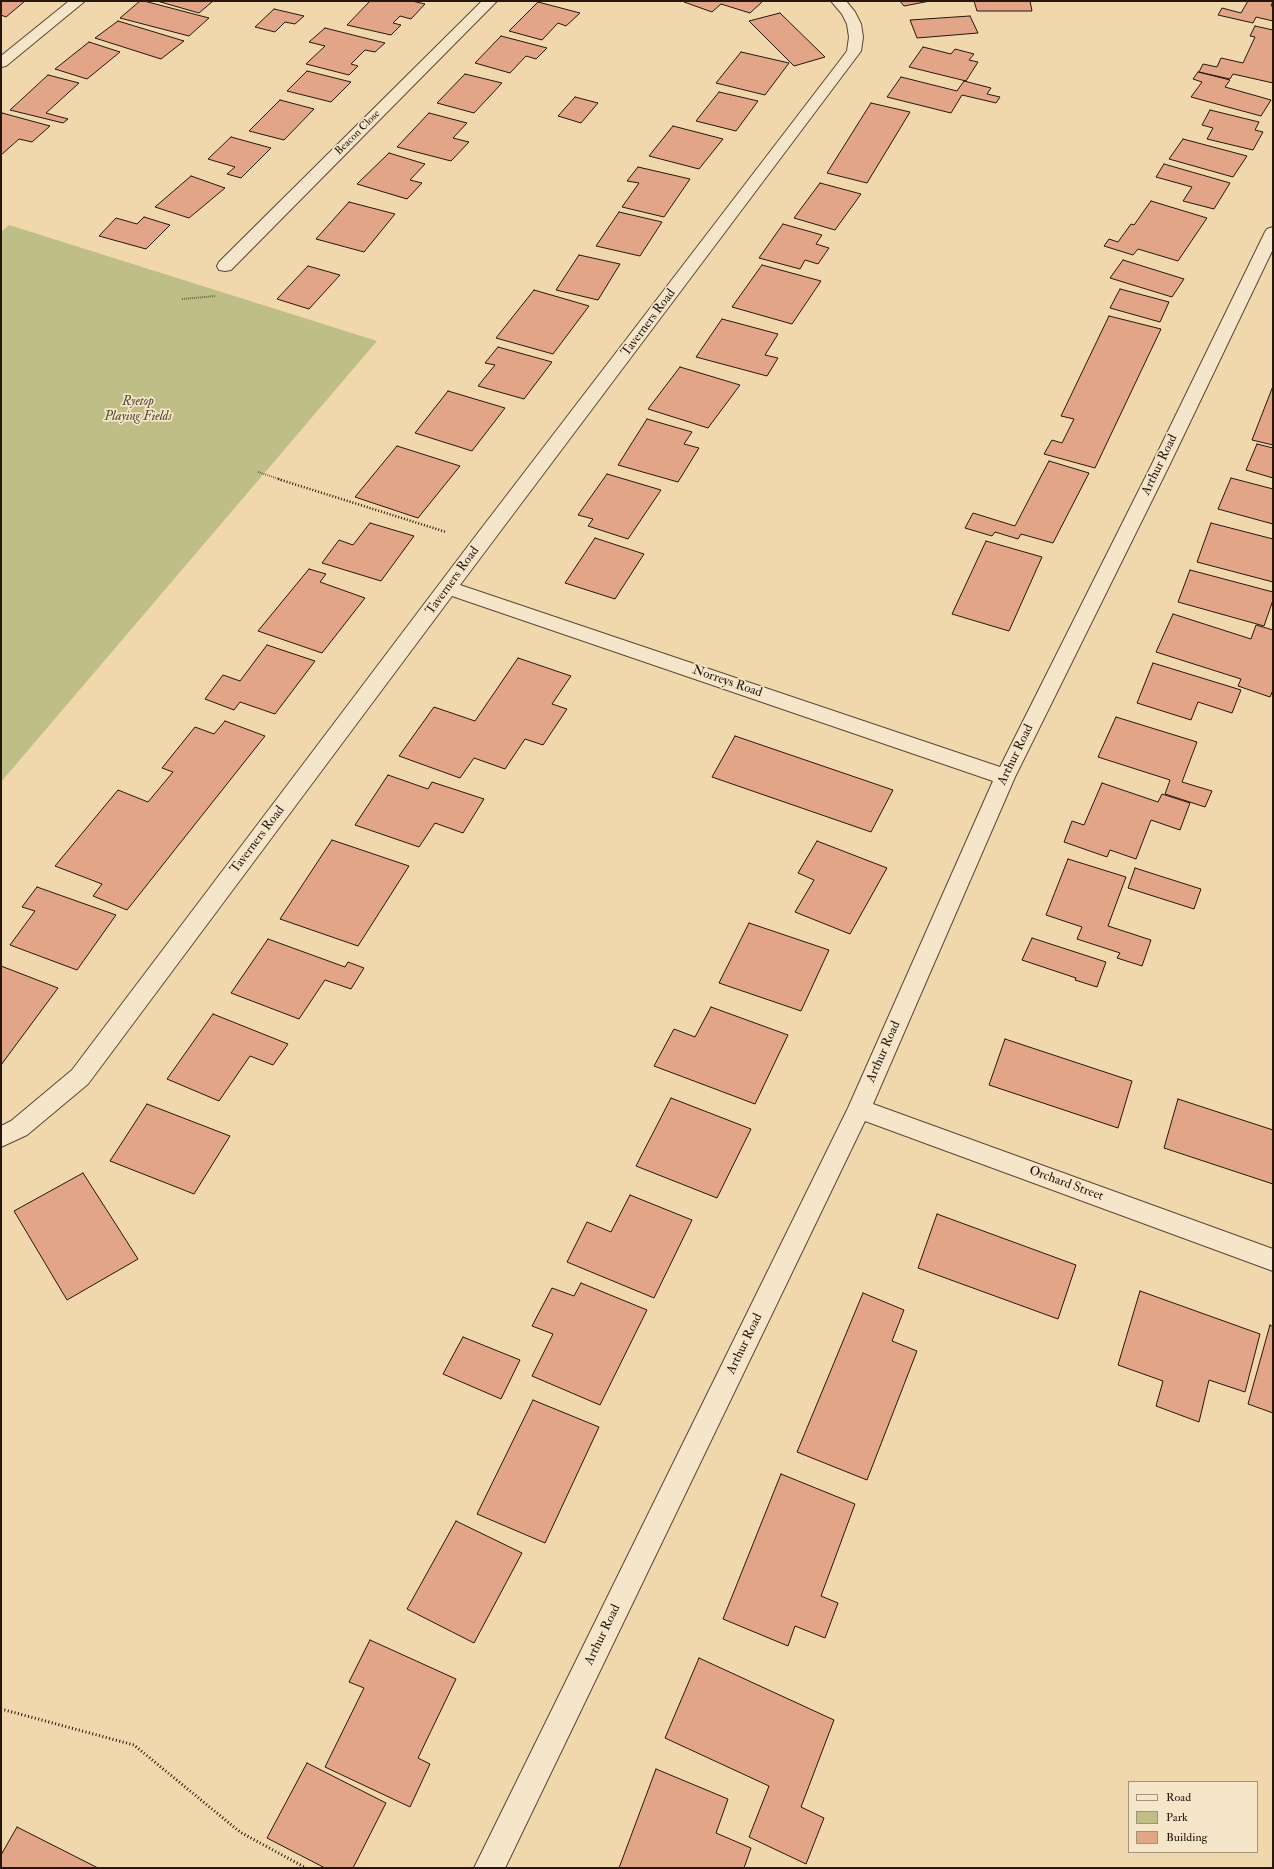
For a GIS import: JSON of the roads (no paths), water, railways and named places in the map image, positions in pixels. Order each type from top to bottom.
[{"type":"street","points":[[1,63],[78,1]]},
{"type":"street","name":"Beacon Close","points":[[225,266],[490,1]]},
{"type":"street","name":"Taverners Road","points":[[1,1137],[19,1128],[54,1101],[80,1077],[449,588],[481,543],[854,51],[856,37],[854,24],[848,12],[838,1]]},
{"type":"street","name":"Arthur Road","points":[[489,1868],[859,1109],[1005,777],[1156,473],[1273,232]]},
{"type":"street","name":"Norreys Road","points":[[449,588],[1005,777]]},
{"type":"street","name":"Orchard Street","points":[[859,1109],[1273,1260]]},
{"type":"park label","name":"Ryetop Playing Fields","points":[[138,410]]}]
